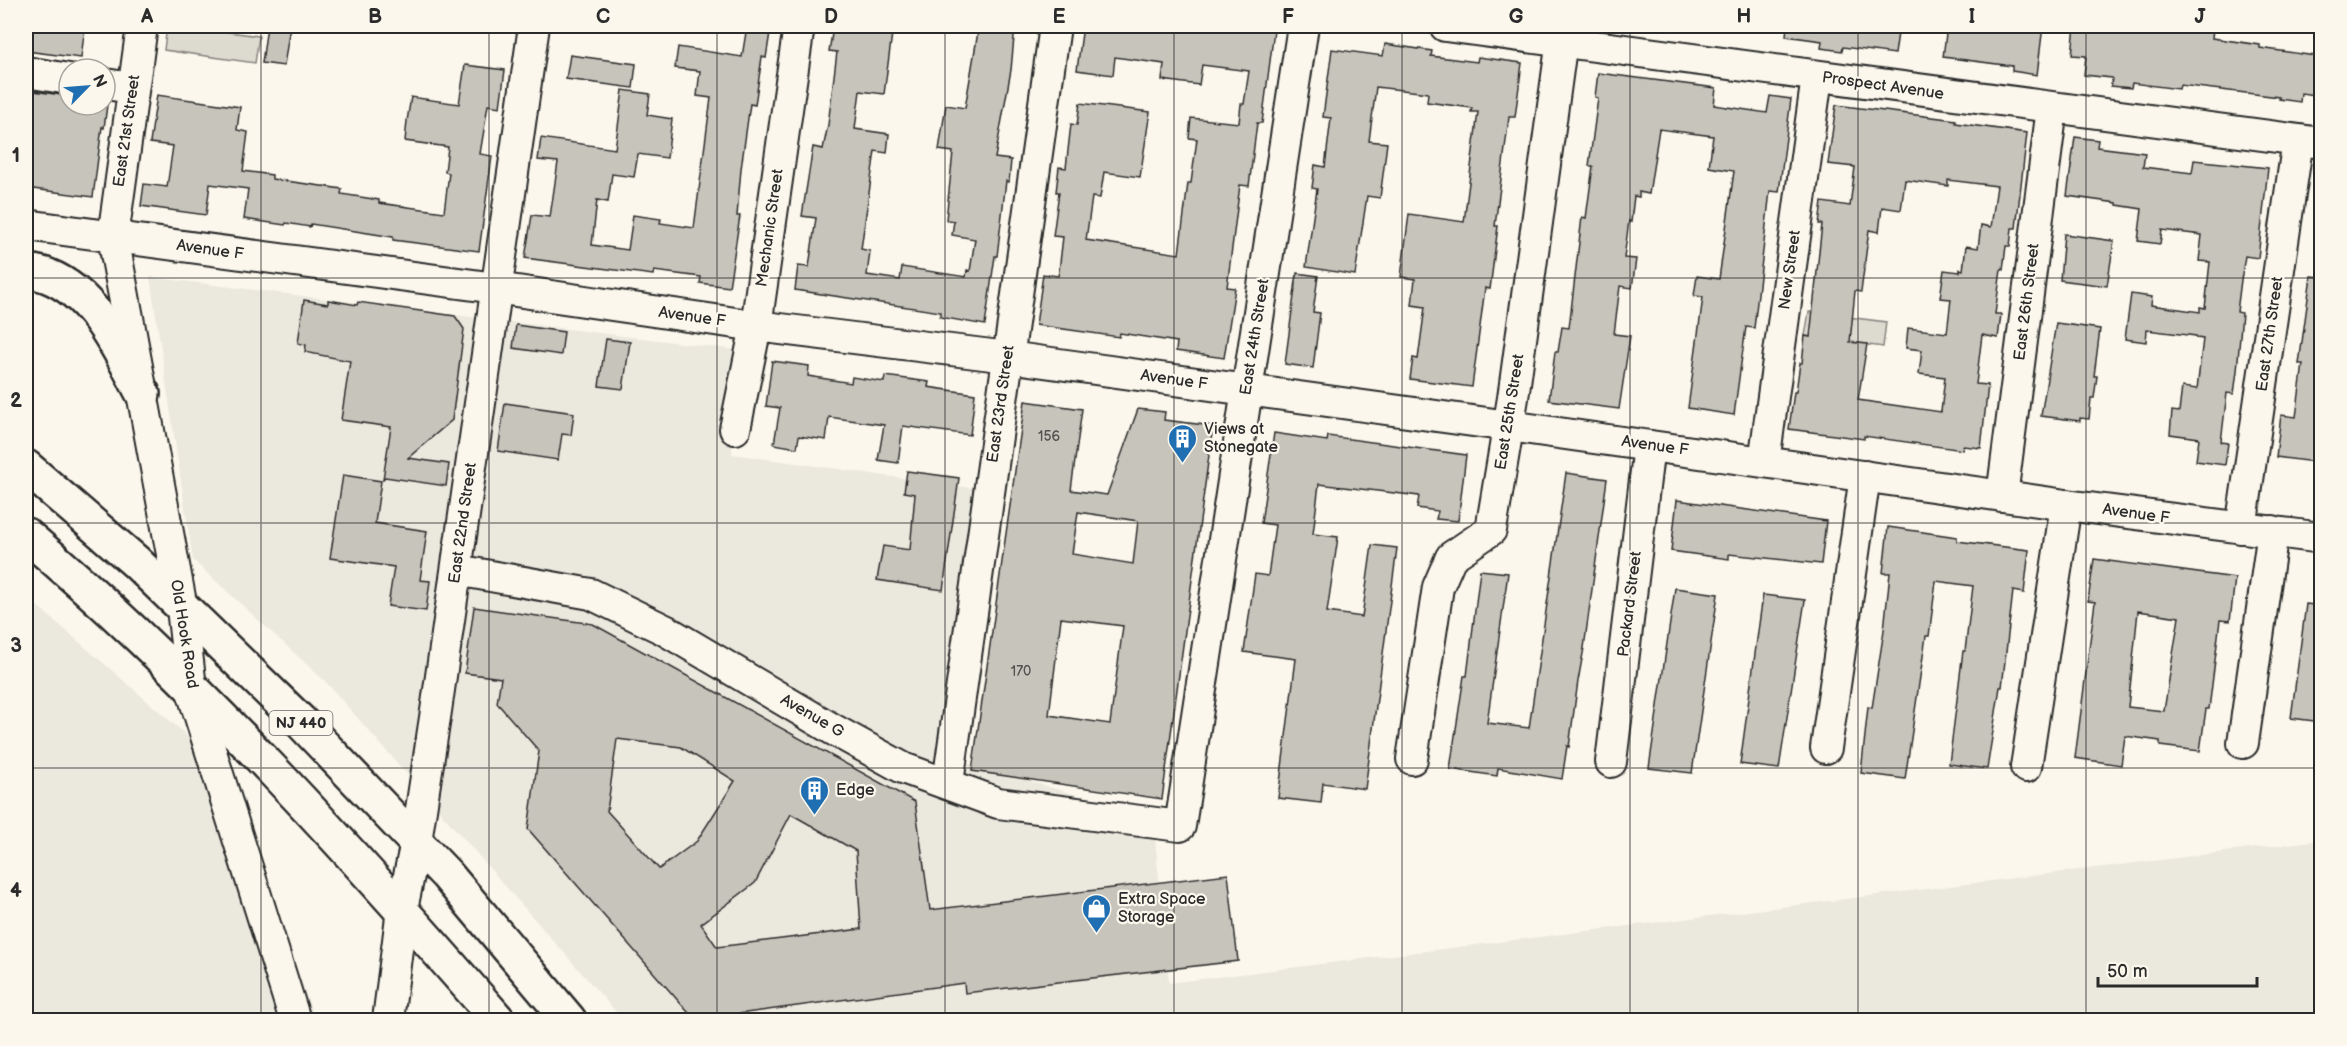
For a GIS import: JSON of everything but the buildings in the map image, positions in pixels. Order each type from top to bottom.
[{"type":"highway","points":[[26,271],[49,276],[78,295],[107,328],[143,394]]},
{"type":"highway","name":"NJ 440","points":[[26,467],[136,562],[300,721],[447,875],[569,1020]]},
{"type":"highway","name":"NJ 440","points":[[26,535],[77,578],[191,688],[298,797],[402,909],[498,1020]]},
{"type":"street","name":"East 21st Street","points":[[113,237],[119,86],[142,26]]},
{"type":"street","name":"East 22nd Street","points":[[386,1015],[402,909],[416,842],[457,570],[534,26]]},
{"type":"street","name":"Mechanic Street","points":[[735,429],[756,326],[799,26]]},
{"type":"street","name":"East 23rd Street","points":[[948,783],[1055,26]]},
{"type":"street","name":"East 24th Street","points":[[1180,826],[1303,26]]},
{"type":"street","name":"Prospect Avenue","points":[[1445,26],[2310,141]]},
{"type":"street","name":"East 25th Street","points":[[1412,759],[1438,587],[1450,557],[1491,530],[1509,426],[1563,40]]},
{"type":"street","points":[[26,72],[57,77]]},
{"type":"street","name":"New Street","points":[[1764,462],[1817,77]]},
{"type":"street","name":"East 26th Street","points":[[2002,496],[2052,108]]},
{"type":"street","name":"East 27th Street","points":[[2241,528],[2310,141]]},
{"type":"street","name":"Avenue F","points":[[26,225],[496,288],[756,326],[1008,357],[2066,505],[2322,538]]},
{"type":"street","name":"Old Hook Road","points":[[113,237],[182,608],[191,688],[212,748],[290,1009]]},
{"type":"street","name":"Packard Street","points":[[1611,762],[1649,446]]},
{"type":"street","points":[[1826,748],[1865,476]]},
{"type":"street","points":[[2026,767],[2066,505]]},
{"type":"street","points":[[2243,743],[2272,531]]},
{"type":"street","name":"Avenue G","points":[[457,570],[591,594],[665,630],[903,768],[998,803],[1180,826]]},
{"type":"street","points":[[290,1009],[308,1020]]},
{"type":"shaded area","points":[[167,26],[184,26],[259,36],[255,63],[164,50]]},
{"type":"shaded area","points":[[150,277],[737,350],[732,454],[978,489],[943,756],[1153,817],[1169,983],[2321,840],[2321,1020],[623,1020],[326,682],[193,560]]},
{"type":"shaded area","points":[[1809,312],[1886,322],[1883,347],[1805,336]]},
{"type":"shaded area","points":[[26,596],[228,771],[315,1020],[26,1020]]},
{"type":"place","name":"Views at Stonegate","points":[[1183,464]]},
{"type":"place","name":"Edge","points":[[815,816]]},
{"type":"place","name":"Extra Space Storage","points":[[1097,934]]}]
